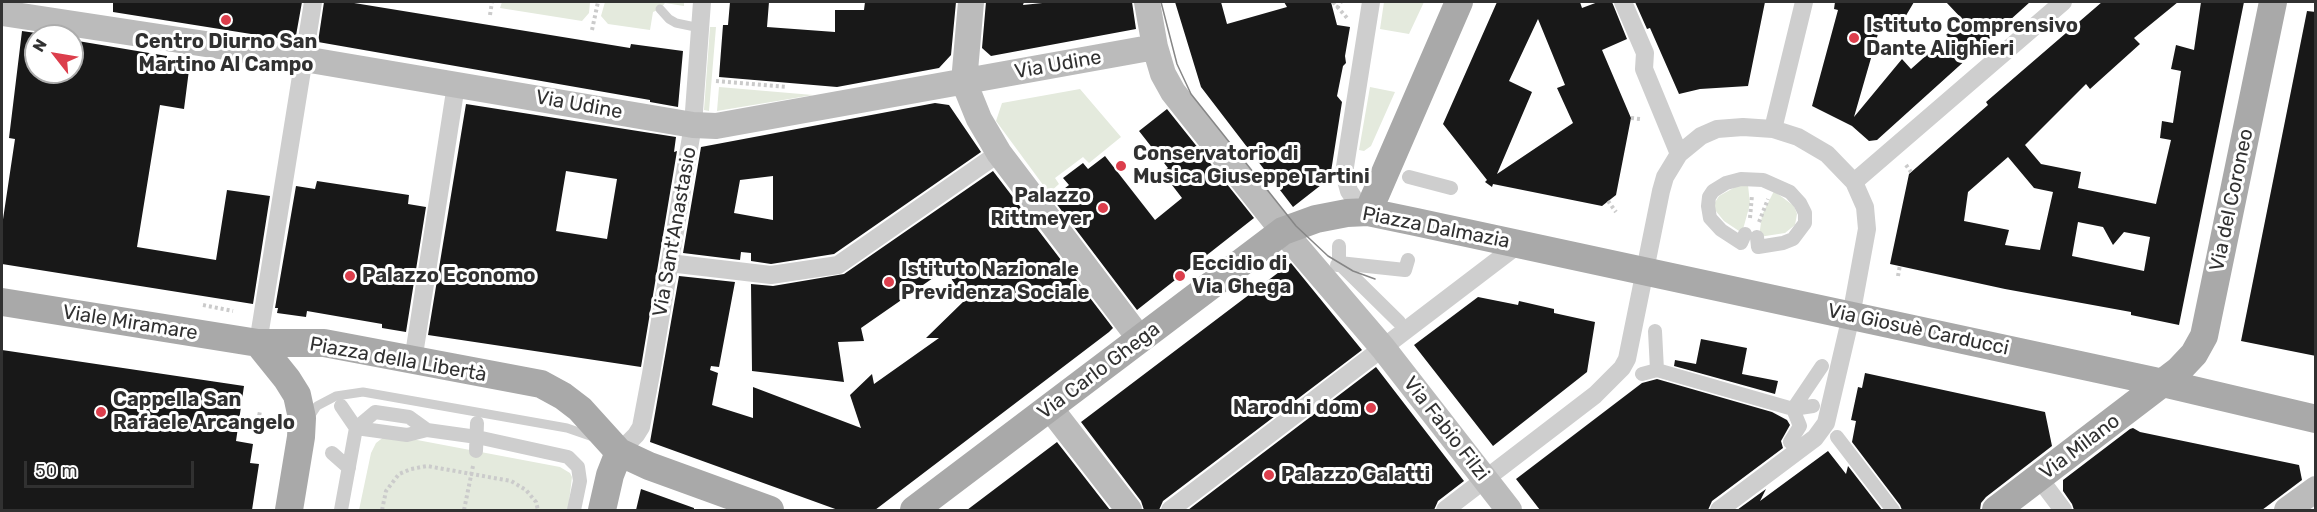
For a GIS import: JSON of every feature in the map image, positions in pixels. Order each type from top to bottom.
[{"type":"main road","points":[[971,2],[964,82],[979,119],[999,153],[1140,339]]},
{"type":"main road","points":[[1147,2],[1155,47],[1163,74],[1173,92],[1283,231],[1383,348]]},
{"type":"main road","name":"Via del Coroneo","points":[[2163,383],[2194,354],[2204,336],[2273,2]]},
{"type":"main road","points":[[1368,212],[1454,5]]},
{"type":"main road","name":"Via Udine","points":[[2,13],[304,59],[693,125],[716,126],[1155,47]]},
{"type":"main road","name":"Piazza Dalmazia","points":[[1283,231],[1331,215],[1368,212],[1519,244]]},
{"type":"main road","name":"Via Carlo Ghega","points":[[914,510],[1283,231]]},
{"type":"main road","name":"Via Giosuè Carducci","points":[[1519,244],[2316,418]]},
{"type":"main road","name":"Viale Miramare","points":[[2,302],[258,344]]},
{"type":"main road","name":"Piazza della Libertà","points":[[258,344],[324,343],[541,384],[563,396],[580,410],[619,452]]},
{"type":"main road","name":"Piazza della Libertà","points":[[258,344],[277,365],[297,395],[302,418],[289,510]]},
{"type":"main road","name":"Via Fabio Filzi","points":[[1383,348],[1509,510]]},
{"type":"main road","name":"Via Milano","points":[[1996,510],[2163,383]]},
{"type":"main road","points":[[1050,408],[1129,510]]},
{"type":"main road","points":[[602,510],[610,475],[619,452],[649,466],[770,510]]},
{"type":"main road","points":[[2287,510],[2316,489]]},
{"type":"street","points":[[258,344],[312,2]]},
{"type":"street","name":"Via Sant'Anastasio","points":[[619,452],[641,427],[693,125],[702,2]]},
{"type":"street","points":[[1368,212],[1348,191],[1344,173],[1371,2]]},
{"type":"street","points":[[1623,2],[1645,53],[1644,69],[1679,154]]},
{"type":"street","points":[[1773,129],[1804,2]]},
{"type":"street","points":[[1854,182],[2063,2]]},
{"type":"street","points":[[413,361],[456,85]]},
{"type":"street","points":[[1445,510],[1610,381],[1626,359],[1665,177],[1679,154],[1701,136],[1717,129],[1743,127],[1773,129],[1798,137],[1827,154],[1854,182],[1864,207],[1867,229],[1831,430],[1893,510]]},
{"type":"street","points":[[669,263],[771,275],[838,265],[999,153]]},
{"type":"street","points":[[1409,177],[1423,187],[1451,188]]},
{"type":"street","points":[[1715,236],[1750,240],[1784,243],[1793,239],[1805,223],[1805,213],[1790,192],[1774,187],[1741,179],[1719,187],[1709,197],[1708,206],[1710,218],[1721,230],[1750,240],[1779,252]]},
{"type":"street","name":"Piazza Dalmazia","points":[[1170,510],[1519,244]]},
{"type":"street","points":[[1335,267],[1339,246]]},
{"type":"street","points":[[1335,267],[1405,270],[1408,260]]},
{"type":"street","points":[[1335,267],[1399,322]]},
{"type":"street","points":[[1655,331],[1657,370]]},
{"type":"street","points":[[1793,409],[1821,366]]},
{"type":"street","points":[[1642,374],[1657,370],[1793,409],[1814,406]]},
{"type":"street","points":[[341,406],[356,428]]},
{"type":"street","points":[[1790,442],[1800,426],[1793,409]]},
{"type":"street","points":[[341,510],[356,428],[375,412],[409,417],[427,430]]},
{"type":"street","points":[[408,427],[477,437],[568,457],[583,468],[574,510]]},
{"type":"street","points":[[1719,510],[1815,438],[1831,430]]},
{"type":"street","points":[[332,453],[349,468]]},
{"type":"street","points":[[2039,478],[2063,510]]},
{"type":"lane","points":[[660,9],[676,23],[700,28]]},
{"type":"lane","name":"Piazza della Libertà","points":[[301,437],[308,419],[317,406],[336,396],[363,392],[567,428],[590,435],[619,452]]},
{"type":"path","points":[[490,15],[492,2]]},
{"type":"path","points":[[592,30],[598,2]]},
{"type":"path","points":[[1333,2],[1337,8],[1341,2]]},
{"type":"path","points":[[716,81],[798,88]]},
{"type":"path","points":[[1631,118],[1640,119]]},
{"type":"path","points":[[1906,165],[1911,172]]},
{"type":"path","points":[[1750,240],[1751,182]]},
{"type":"path","points":[[1750,240],[1761,211],[1774,187]]},
{"type":"path","points":[[1608,201],[1616,212]]},
{"type":"path","points":[[1898,276],[1900,266]]},
{"type":"path","points":[[204,305],[233,311]]},
{"type":"path","points":[[256,433],[260,411]]},
{"type":"path","points":[[464,510],[477,437]]},
{"type":"path","points":[[382,510],[386,491],[399,474],[427,466],[511,481],[526,490],[536,502],[538,510]]},
{"type":"shaded area","points":[[502,2],[590,2],[589,13],[582,21],[500,8]]},
{"type":"shaded area","points":[[605,2],[684,2],[684,6],[665,3],[653,12],[650,30],[608,24],[601,16]]},
{"type":"shaded area","points":[[1384,2],[1424,2],[1409,34],[1380,29]]},
{"type":"shaded area","points":[[710,27],[716,27],[709,111],[704,110]]},
{"type":"shaded area","points":[[719,87],[813,95],[717,111]]},
{"type":"shaded area","points":[[1370,87],[1395,92],[1371,146],[1364,151],[1359,150]]},
{"type":"shaded area","points":[[1080,89],[1121,137],[1089,163],[1083,157],[1055,178],[1059,184],[1049,193],[996,121],[1002,103]]},
{"type":"shaded area","points":[[1739,185],[1748,185],[1750,204],[1742,233],[1724,221],[1715,210],[1714,204],[1719,196]]},
{"type":"shaded area","points":[[1774,191],[1794,206],[1797,214],[1795,225],[1785,233],[1759,237],[1762,215]]},
{"type":"shaded area","points":[[385,436],[396,436],[560,467],[572,477],[568,510],[359,510],[371,453],[376,443]]},
{"type":"building","points":[[113,2],[302,2],[295,41],[113,12]]},
{"type":"building","points":[[324,2],[348,2],[630,48],[631,44],[683,51],[678,107],[650,102],[650,100],[318,42]]},
{"type":"building","points":[[730,2],[769,2],[767,27],[835,32],[835,10],[864,10],[865,2],[956,2],[951,55],[939,68],[837,87],[719,77],[723,25],[728,25]]},
{"type":"building","points":[[986,2],[1024,2],[1023,5],[1052,2],[1132,2],[1136,29],[991,56],[982,48]]},
{"type":"building","points":[[1175,2],[1221,2],[1227,24],[1287,7],[1284,2],[1331,2],[1337,25],[1350,27],[1346,63],[1343,66],[1337,96],[1342,102],[1330,178],[1293,207],[1201,87]]},
{"type":"building","points":[[1497,2],[1580,2],[1582,8],[1598,2],[1612,2],[1627,39],[1602,50],[1631,118],[1616,195],[1602,206],[1493,184],[1492,187],[1485,182],[1487,180],[1443,124]],"holes":[[[1538,19],[1565,85],[1557,88],[1573,123],[1497,174],[1532,92],[1509,81]]]},
{"type":"building","points":[[1635,2],[1765,2],[1748,86],[1700,89],[1679,94],[1650,28],[1647,29]]},
{"type":"building","points":[[1835,2],[1914,2],[1901,24],[1882,20],[1854,117],[1902,59],[1911,69],[1963,20],[1946,2],[2030,2],[1877,140],[1869,141],[1852,126],[1812,106],[1838,10],[1834,9]]},
{"type":"building","points":[[2102,2],[2178,2],[2134,38],[2140,44],[2090,89],[2086,84],[2025,145],[2041,164],[2081,172],[2078,188],[2156,204],[2171,140],[2160,138],[2162,121],[2173,123],[2181,71],[2171,69],[2176,45],[2194,50],[2201,2],[2244,2],[2179,325],[2131,315],[2131,312],[2005,289],[1890,264],[1909,174],[1988,105],[1986,102]],"holes":[[[2008,157],[2034,188],[2053,192],[2040,250],[2005,245],[2009,230],[1964,221],[1968,192]],[[2078,222],[2103,227],[2113,245],[2124,232],[2150,237],[2144,271],[2072,256]]]},
{"type":"building","points":[[2307,11],[2316,12],[2316,356],[2241,341]]},
{"type":"building","points":[[22,31],[24,31],[24,84],[84,84],[84,42],[190,62],[184,109],[160,105],[137,247],[216,260],[227,190],[270,196],[253,304],[2,264],[2,226],[15,139],[9,138]]},
{"type":"building","points":[[935,103],[949,105],[981,152],[834,254],[771,264],[751,261],[751,253],[741,252],[740,260],[683,253],[701,147]],"holes":[[[773,176],[773,220],[734,213],[740,180]]]},
{"type":"building","points":[[466,104],[676,137],[674,152],[677,151],[641,367],[428,335]],"holes":[[[566,171],[617,179],[607,239],[556,231]]]},
{"type":"building","name":"Palazzo Rittmeyer","points":[[1167,109],[1254,218],[1137,310],[1052,198],[1069,185],[1063,178],[1083,163],[1088,169],[1105,156],[1155,220],[1182,198],[1162,172],[1168,168],[1139,131]]},
{"type":"building","points":[[993,171],[1113,328],[1109,332],[875,510],[838,510],[650,442],[679,276],[735,282],[719,367],[711,366],[710,370],[718,373],[712,405],[753,418],[753,387],[861,428],[850,395],[872,374],[874,384],[939,338],[926,338],[964,301],[946,269],[861,328],[864,341],[838,342],[844,382],[752,371],[751,284],[773,286],[844,274]]},
{"type":"building","name":"Palazzo Economo","points":[[317,181],[409,195],[408,204],[426,207],[406,332],[382,328],[382,324],[307,311],[306,317],[277,313],[278,308],[275,308],[296,186],[315,189]]},
{"type":"building","points":[[1291,263],[1362,350],[1163,501],[1159,510],[1144,510],[1141,501],[1081,422]]},
{"type":"building","points":[[1478,297],[1518,305],[1519,301],[1554,309],[1554,313],[1595,322],[1587,372],[1493,446],[1414,345]]},
{"type":"building","points":[[1701,339],[1747,348],[1742,374],[1778,381],[1775,394],[1674,366],[1675,360],[1696,364]]},
{"type":"building","points":[[2,350],[244,386],[236,441],[253,444],[250,463],[259,464],[252,510],[2,510]]},
{"type":"building","name":"Narodni dom","points":[[1376,367],[1464,481],[1438,501],[1434,510],[1188,510]]},
{"type":"building","points":[[1865,373],[2045,412],[2052,446],[1986,497],[1981,503],[1980,510],[1902,510],[1852,442],[1856,421],[1851,420],[1858,387],[1862,388]]},
{"type":"building","points":[[1657,379],[1772,412],[1787,420],[1790,425],[1781,441],[1783,448],[1712,501],[1708,510],[1540,510],[1516,479],[1642,383]]},
{"type":"building","points":[[2133,428],[2140,432],[2299,465],[2302,480],[2262,510],[2074,510],[2063,491],[2063,480]]},
{"type":"building","points":[[1057,442],[1110,510],[967,510]]},
{"type":"building","points":[[1828,451],[1846,474],[1848,466],[1882,510],[1737,510],[1766,489],[1760,501]]},
{"type":"building","points":[[641,489],[694,508],[694,510],[636,510]]},
{"type":"tram line","points":[[1161,2],[1177,64],[1191,94],[1296,226],[1328,256],[1353,271],[1375,279]]},
{"type":"place","name":"Centro Diurno San Martino Al Campo","points":[[226,20]]},
{"type":"place","name":"Istituto Comprensivo Dante Alighieri","points":[[1854,38]]},
{"type":"place","name":"Conservatorio di Musica Giuseppe Tartini","points":[[1121,166]]},
{"type":"place","name":"Palazzo Rittmeyer","points":[[1103,208]]},
{"type":"place","name":"Palazzo Economo","points":[[350,276]]},
{"type":"place","name":"Eccidio di Via Ghega","points":[[1180,276]]},
{"type":"place","name":"Istituto Nazionale Previdenza Sociale","points":[[889,282]]},
{"type":"place","name":"Narodni dom","points":[[1371,408]]},
{"type":"place","name":"Cappella San Rafaele Arcangelo","points":[[101,412]]},
{"type":"place","name":"Palazzo Galatti","points":[[1269,475]]}]
